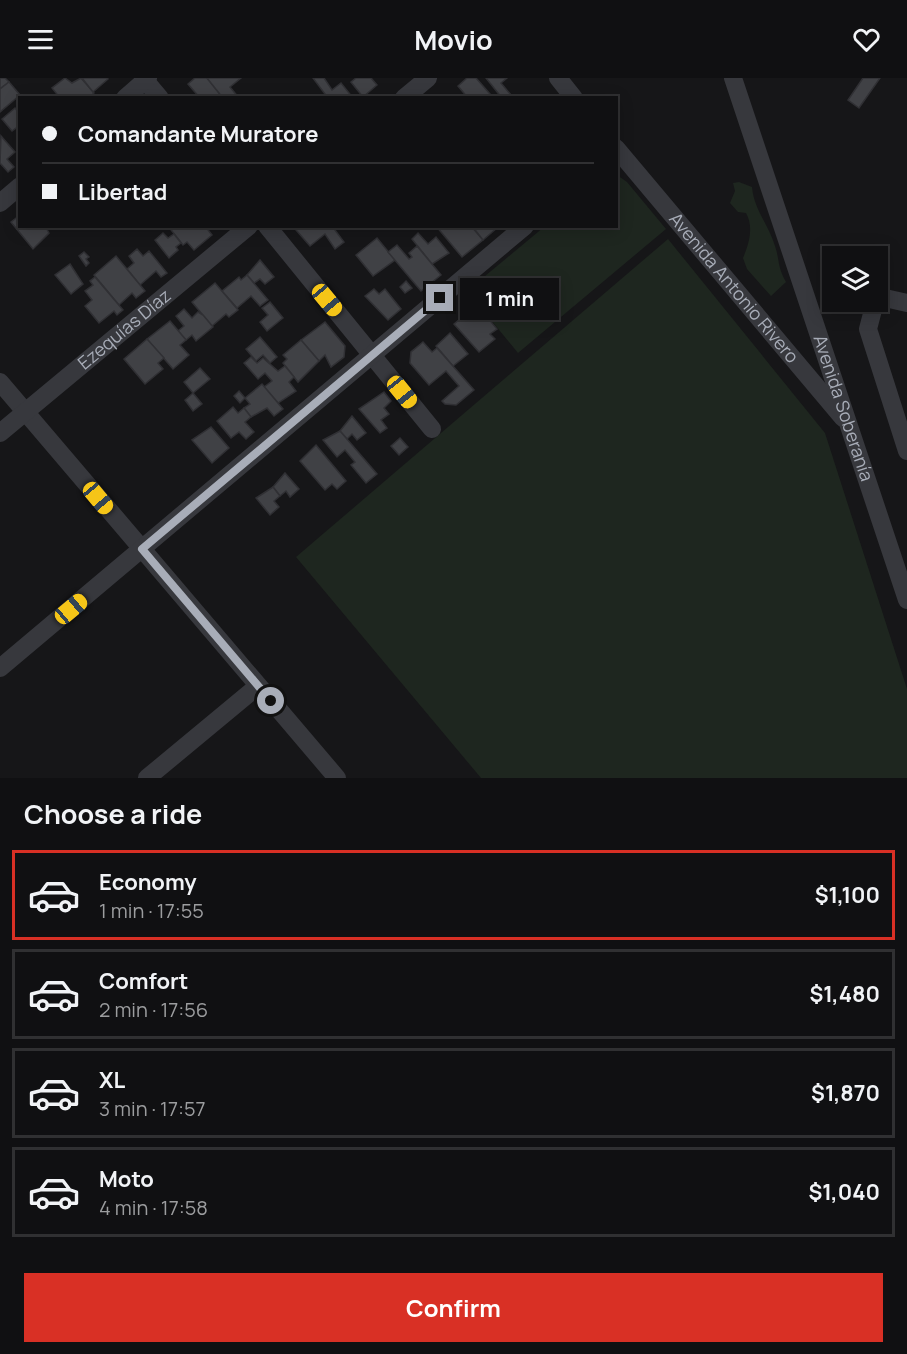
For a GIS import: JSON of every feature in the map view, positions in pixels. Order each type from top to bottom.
[{"type":"street","points":[[406,96],[428,78]]},
{"type":"street","points":[[558,78],[572,96]]},
{"type":"street","name":"Avenida Soberanía","points":[[733,78],[907,600]]},
{"type":"street","points":[[127,96],[146,79],[159,96]]},
{"type":"street","name":"Avenida Antonio Rivero","points":[[618,150],[850,427]]},
{"type":"street","points":[[0,203],[18,188]]},
{"type":"street","name":"Ezequías Díaz","points":[[0,433],[247,228]]},
{"type":"street","points":[[269,228],[432,429]]},
{"type":"street","points":[[0,668],[523,228]]},
{"type":"street","points":[[907,303],[898,299],[885,298],[874,306],[868,329],[907,451]]},
{"type":"street","points":[[0,382],[336,778]]},
{"type":"street","points":[[147,778],[258,686]]},
{"type":"shaded area","points":[[618,176],[627,182],[666,229],[518,353],[467,291],[543,228],[618,228]]},
{"type":"shaded area","points":[[739,182],[752,187],[756,203],[777,251],[781,272],[786,282],[771,296],[747,269],[743,258],[749,241],[750,224],[746,213],[738,212],[730,203],[735,191],[733,183]]},
{"type":"shaded area","points":[[668,239],[825,433],[907,689],[907,778],[481,778],[296,557]]},
{"type":"building","points":[[0,78],[5,78],[9,82],[0,89]]},
{"type":"building","points":[[65,78],[72,83],[81,78],[94,93],[90,96],[58,96],[52,88]]},
{"type":"building","points":[[82,78],[107,78],[108,79],[93,92]]},
{"type":"building","points":[[195,78],[207,78],[221,96],[198,96],[188,84]]},
{"type":"building","points":[[207,78],[241,78],[230,87],[237,96],[221,96]]},
{"type":"building","points":[[313,78],[324,78],[332,90],[341,83],[351,96],[326,96]]},
{"type":"building","points":[[356,78],[371,78],[377,85],[362,96],[351,82]]},
{"type":"building","points":[[467,78],[476,78],[490,94],[488,96],[466,96],[458,86]]},
{"type":"building","points":[[486,78],[507,78],[501,83],[511,95],[500,96]]},
{"type":"building","points":[[863,78],[880,78],[859,108],[848,100]]},
{"type":"building","points":[[9,82],[20,95],[0,112],[0,89]]},
{"type":"building","points":[[15,108],[18,112],[18,126],[12,131],[2,119]]},
{"type":"building","points":[[1,136],[15,152],[7,159],[14,167],[8,172],[0,163]]},
{"type":"building","points":[[18,217],[18,228],[46,228],[49,233],[33,249],[11,222]]},
{"type":"building","points":[[170,228],[207,228],[212,235],[194,250],[187,242],[183,245]]},
{"type":"building","points":[[298,228],[334,228],[344,242],[335,249],[325,234],[310,246],[296,230]]},
{"type":"building","points":[[438,228],[473,228],[483,240],[462,257]]},
{"type":"building","points":[[474,228],[497,228],[483,240]]},
{"type":"building","points":[[163,233],[168,238],[174,234],[181,243],[176,247],[178,250],[169,258],[155,240]]},
{"type":"building","points":[[418,233],[428,244],[436,237],[449,253],[432,264],[412,239]]},
{"type":"building","points":[[377,238],[395,260],[373,276],[356,255]]},
{"type":"building","points":[[397,245],[409,259],[412,257],[409,253],[417,246],[441,275],[421,291],[388,252]]},
{"type":"building","points":[[137,249],[143,256],[149,251],[167,273],[161,277],[156,271],[140,285],[127,269],[134,263],[129,256]]},
{"type":"building","points":[[84,252],[89,257],[86,259],[89,263],[86,266],[79,256]]},
{"type":"building","points":[[116,256],[145,291],[136,298],[132,293],[119,305],[94,275]]},
{"type":"building","points":[[260,260],[274,277],[265,284],[260,279],[254,283],[247,275]]},
{"type":"building","points":[[70,264],[83,284],[71,294],[55,275]]},
{"type":"building","points":[[247,275],[268,300],[260,306],[251,296],[237,308],[222,291],[239,277],[241,280]]},
{"type":"building","points":[[95,277],[123,310],[117,315],[114,311],[99,323],[85,306],[92,300],[85,291],[93,285],[90,281]]},
{"type":"building","points":[[406,281],[412,288],[405,293],[400,287]]},
{"type":"building","points":[[215,283],[238,310],[229,317],[226,314],[212,326],[192,302]]},
{"type":"building","points":[[374,289],[379,294],[385,289],[401,309],[388,320],[365,296]]},
{"type":"building","points":[[270,302],[283,318],[267,331],[260,322],[268,315],[262,308]]},
{"type":"building","points":[[184,309],[192,318],[198,312],[203,315],[213,327],[196,341],[192,335],[186,340],[178,331],[184,326],[176,316]]},
{"type":"building","points":[[471,310],[477,317],[483,312],[497,329],[490,334],[495,339],[479,352],[454,324]]},
{"type":"building","points":[[170,321],[186,340],[180,345],[189,355],[173,369],[147,339]]},
{"type":"building","points":[[325,322],[345,346],[344,357],[331,367],[325,355],[319,361],[301,340]]},
{"type":"building","points":[[450,333],[468,354],[453,366],[436,346]]},
{"type":"building","points":[[260,337],[277,357],[270,363],[263,355],[256,361],[246,349]]},
{"type":"building","points":[[147,339],[164,358],[158,363],[163,369],[145,384],[124,359]]},
{"type":"building","points":[[301,340],[319,361],[298,382],[283,363],[287,359],[283,355]]},
{"type":"building","points":[[423,342],[432,352],[437,348],[474,390],[456,405],[445,404],[442,401],[459,386],[446,371],[429,385],[410,363],[411,352]]},
{"type":"building","points":[[251,357],[257,363],[263,358],[278,371],[285,366],[294,377],[289,382],[296,391],[278,403],[264,387],[272,381],[265,373],[258,379],[244,363]]},
{"type":"building","points":[[200,368],[210,379],[193,393],[184,382]]},
{"type":"building","points":[[262,384],[283,409],[274,416],[267,408],[251,417],[244,408],[250,404],[245,398]]},
{"type":"building","points":[[239,391],[245,398],[240,403],[234,396]]},
{"type":"building","points":[[384,392],[391,401],[384,408],[389,414],[381,420],[387,428],[380,433],[359,409]]},
{"type":"building","points":[[193,393],[202,404],[193,411],[185,400]]},
{"type":"building","points":[[233,407],[238,413],[244,408],[251,417],[245,422],[254,432],[246,439],[239,432],[231,438],[217,421]]},
{"type":"building","points":[[352,416],[366,433],[357,440],[352,434],[347,439],[340,431]]},
{"type":"building","points":[[211,427],[229,448],[212,463],[192,440]]},
{"type":"building","points":[[340,431],[377,474],[366,483],[351,465],[355,462],[345,450],[337,457],[323,440]]},
{"type":"building","points":[[400,438],[408,447],[399,455],[391,446]]},
{"type":"building","points":[[316,445],[346,481],[337,489],[332,484],[325,490],[300,461]]},
{"type":"building","points":[[285,473],[299,489],[290,497],[286,491],[280,496],[273,487]]},
{"type":"building","points":[[273,487],[280,496],[274,501],[279,507],[270,515],[256,498]]},
{"type":"route","points":[[271,701],[142,549],[440,298]]}]
